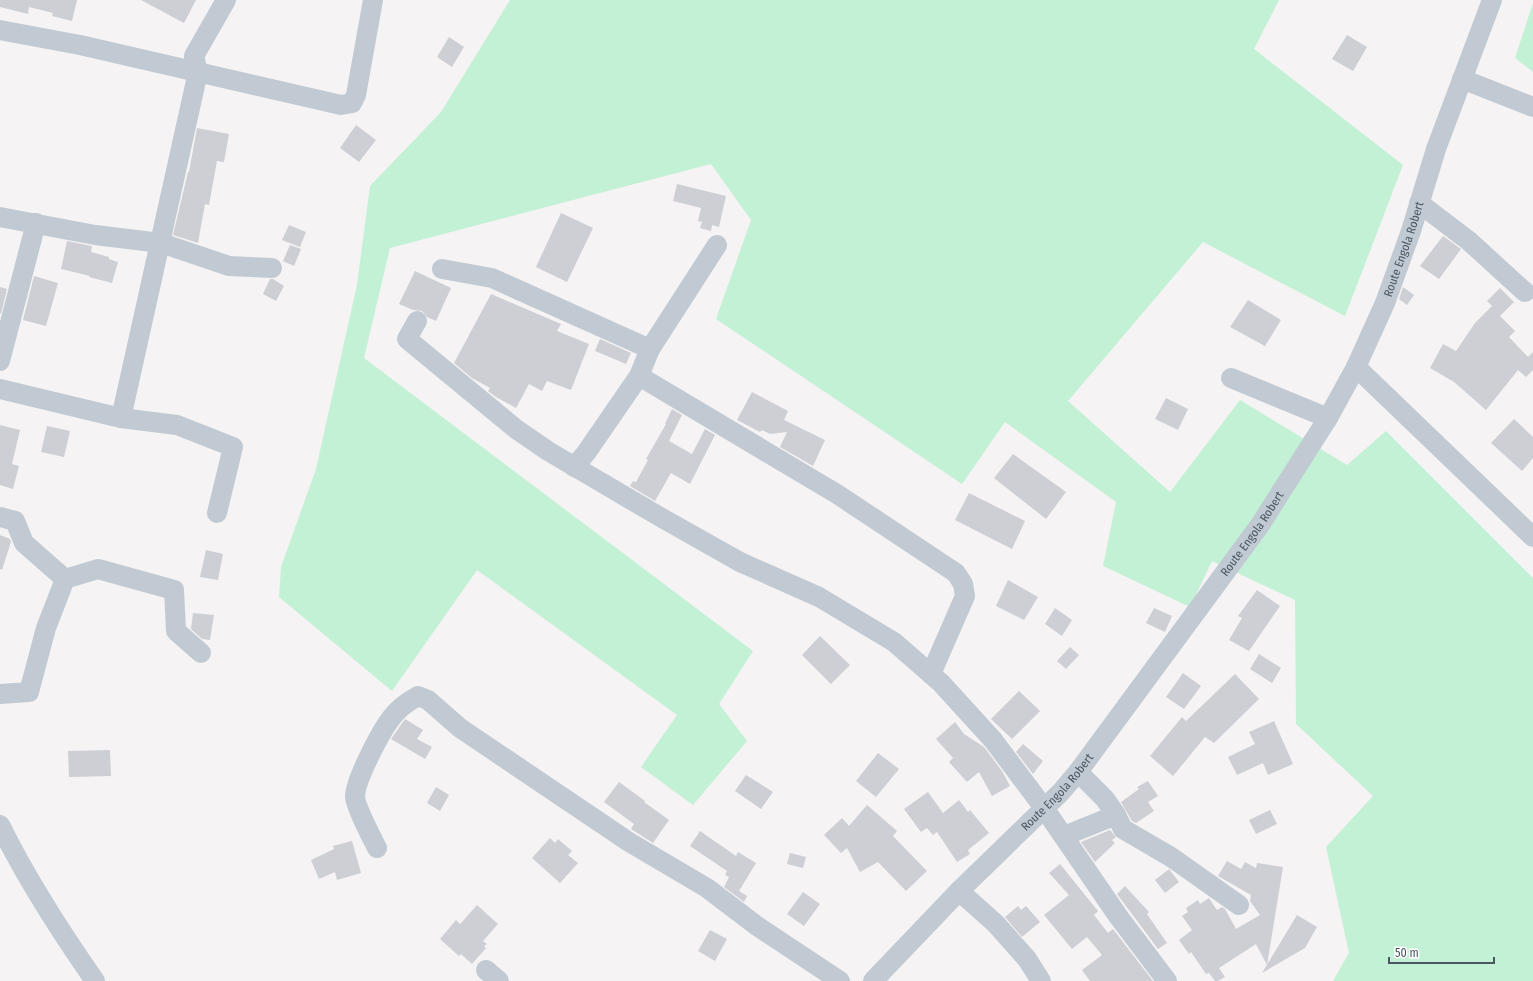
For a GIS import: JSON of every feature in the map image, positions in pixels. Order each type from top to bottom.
[{"type":"street","points":[[121,418],[198,72],[194,56],[226,0]]},
{"type":"street","points":[[0,30],[80,45],[341,105],[352,103],[356,95],[373,0]]},
{"type":"street","name":"Route Engola Robert","points":[[873,981],[959,891],[1061,792],[1078,772],[1260,525],[1328,418],[1356,367],[1385,304],[1436,149],[1492,0]]},
{"type":"street","points":[[1462,79],[1533,107]]},
{"type":"street","points":[[1419,203],[1469,242],[1525,292]]},
{"type":"street","points":[[0,217],[95,235],[161,243],[229,266],[272,268]]},
{"type":"street","points":[[0,361],[36,223]]},
{"type":"street","points":[[574,467],[586,453],[639,376],[650,349],[717,245]]},
{"type":"street","points":[[442,269],[492,278],[650,349]]},
{"type":"street","points":[[417,320],[407,339],[516,429],[574,467],[740,562],[819,597],[894,642],[931,674],[993,740],[1064,836],[1118,916],[1167,981]]},
{"type":"street","points":[[1356,367],[1533,537]]},
{"type":"street","points":[[639,376],[837,494],[956,573],[963,584],[966,596],[931,674]]},
{"type":"street","points":[[1231,378],[1328,418]]},
{"type":"street","points":[[0,389],[121,418],[177,425],[233,447],[217,513]]},
{"type":"street","points":[[0,516],[15,521],[24,543],[65,579]]},
{"type":"street","points":[[65,579],[98,569],[174,590],[176,630],[201,653]]},
{"type":"street","points":[[0,694],[29,692],[46,628],[65,579]]},
{"type":"street","points":[[376,848],[357,805],[355,797],[358,785],[362,771],[392,716],[418,696],[428,700],[460,728],[629,842],[707,888],[757,926],[840,981]]},
{"type":"street","points":[[1078,772],[1105,799],[1116,815],[1120,825],[1127,833],[1171,857],[1239,905]]},
{"type":"street","points":[[1064,836],[1116,815]]},
{"type":"street","points":[[0,825],[12,850],[45,905],[74,952],[95,981]]},
{"type":"street","points":[[959,891],[996,924],[1027,959],[1041,981]]},
{"type":"green space","points":[[510,0],[1279,0],[1254,49],[1403,165],[1345,316],[1203,242],[1068,401],[1170,492],[1240,400],[1347,465],[1386,431],[1533,578],[1533,981],[1333,981],[1349,953],[1326,847],[1373,796],[1296,724],[1295,600],[1212,561],[1190,607],[1103,566],[1116,502],[1005,422],[962,484],[716,319],[751,220],[711,164],[390,248],[364,358],[753,651],[719,704],[747,741],[693,805],[641,767],[677,715],[477,570],[392,691],[279,597],[281,567],[316,469],[357,285],[370,186],[441,112]]},
{"type":"green space","points":[[1533,3],[1533,72],[1515,58]]},
{"type":"building","points":[[0,0],[77,0],[72,21],[52,16],[53,13],[29,7],[28,14],[0,7]]},
{"type":"building","points":[[141,0],[196,0],[184,23]]},
{"type":"building","points":[[1347,35],[1367,47],[1353,71],[1332,59]]},
{"type":"building","points":[[449,37],[464,47],[452,67],[437,57]]},
{"type":"building","points":[[356,125],[376,140],[359,162],[340,148]]},
{"type":"building","points":[[197,128],[229,134],[224,162],[217,161],[209,205],[205,204],[198,243],[173,235],[189,172]]},
{"type":"building","points":[[677,184],[726,196],[719,227],[712,225],[711,231],[700,228],[702,222],[698,221],[701,208],[673,201]]},
{"type":"building","points":[[561,213],[593,228],[567,282],[536,267]]},
{"type":"building","points":[[289,225],[306,232],[300,247],[282,240]]},
{"type":"building","points":[[1443,236],[1461,249],[1439,279],[1420,266]]},
{"type":"building","points":[[67,241],[92,246],[91,252],[109,257],[109,259],[118,262],[112,283],[61,269]]},
{"type":"building","points":[[290,245],[301,249],[294,266],[283,261]]},
{"type":"building","points":[[415,271],[451,288],[436,321],[427,317],[422,311],[413,310],[399,304]]},
{"type":"building","points":[[34,276],[58,283],[46,326],[23,320]]},
{"type":"building","points":[[270,279],[273,279],[284,286],[276,301],[263,294]]},
{"type":"building","points":[[0,287],[7,289],[1,314],[0,313]]},
{"type":"building","points":[[1403,287],[1414,295],[1407,305],[1399,299]]},
{"type":"building","points":[[1500,288],[1514,302],[1500,316],[1515,331],[1509,337],[1528,357],[1533,352],[1533,370],[1526,377],[1518,370],[1486,410],[1454,382],[1430,368],[1443,344],[1456,351],[1475,323],[1492,306],[1487,301]]},
{"type":"building","points":[[491,294],[561,324],[557,331],[589,344],[571,390],[547,381],[542,391],[529,384],[516,408],[496,397],[488,391],[490,388],[472,378],[454,363]]},
{"type":"building","points":[[1248,300],[1281,320],[1265,346],[1230,327]]},
{"type":"building","points":[[600,339],[631,353],[626,364],[595,351]]},
{"type":"building","points":[[752,392],[788,411],[784,420],[825,440],[813,466],[780,447],[787,432],[770,434],[762,430],[760,432],[737,420]]},
{"type":"building","points":[[1166,398],[1188,409],[1178,430],[1155,419]]},
{"type":"building","points":[[672,409],[682,415],[669,441],[692,454],[705,429],[715,435],[690,484],[671,473],[655,501],[630,486],[633,481],[636,482],[648,460],[646,459],[666,424]]},
{"type":"building","points":[[1514,419],[1533,437],[1533,458],[1522,471],[1491,443]]},
{"type":"building","points":[[0,425],[20,430],[12,464],[19,466],[13,489],[0,485]]},
{"type":"building","points":[[47,426],[70,431],[64,457],[41,452]]},
{"type":"building","points":[[1013,454],[1066,492],[1046,519],[994,478]]},
{"type":"building","points":[[969,493],[1025,521],[1012,549],[955,520]]},
{"type":"building","points":[[0,535],[10,539],[11,542],[2,570],[0,569]]},
{"type":"building","points":[[206,550],[223,554],[218,580],[200,577]]},
{"type":"building","points":[[1008,580],[1038,597],[1024,620],[996,606]]},
{"type":"building","points":[[1257,590],[1280,606],[1249,651],[1229,640],[1242,618],[1238,616]]},
{"type":"building","points":[[1055,608],[1072,620],[1062,636],[1045,624]]},
{"type":"building","points":[[1154,608],[1172,616],[1165,632],[1146,623]]},
{"type":"building","points":[[193,613],[214,615],[210,640],[202,639],[191,629]]},
{"type":"building","points":[[820,636],[850,665],[831,684],[802,655]]},
{"type":"building","points":[[1070,647],[1079,655],[1066,669],[1057,661]]},
{"type":"building","points":[[1259,654],[1281,668],[1272,683],[1250,669]]},
{"type":"building","points":[[1183,673],[1201,686],[1184,709],[1166,697]]},
{"type":"building","points":[[1235,674],[1259,699],[1214,743],[1205,737],[1173,776],[1150,756],[1182,717],[1186,721]]},
{"type":"building","points":[[1019,691],[1040,711],[1012,739],[991,719]]},
{"type":"building","points":[[405,719],[423,730],[417,739],[432,747],[425,759],[391,739]]},
{"type":"building","points":[[1274,721],[1293,764],[1268,775],[1263,763],[1237,775],[1228,757],[1255,744],[1249,732]]},
{"type":"building","points":[[955,722],[964,734],[984,747],[1002,771],[1010,786],[992,796],[979,772],[967,782],[949,762],[953,758],[936,739]]},
{"type":"building","points":[[1023,744],[1043,761],[1033,774],[1016,752]]},
{"type":"building","points":[[110,750],[111,776],[69,777],[68,751]]},
{"type":"building","points":[[878,753],[899,769],[876,797],[856,781]]},
{"type":"building","points":[[746,775],[773,792],[761,809],[735,791]]},
{"type":"building","points":[[1148,781],[1158,796],[1148,802],[1154,811],[1136,823],[1132,821],[1121,802],[1139,789],[1137,787]]},
{"type":"building","points":[[619,782],[669,820],[653,843],[631,829],[634,824],[604,802]]},
{"type":"building","points":[[436,787],[449,795],[440,811],[427,803]]},
{"type":"building","points":[[928,792],[943,813],[959,800],[968,812],[970,810],[989,833],[968,850],[970,854],[957,862],[937,832],[933,835],[927,828],[921,832],[904,809]]},
{"type":"building","points":[[867,805],[897,831],[893,836],[927,871],[906,891],[878,862],[860,872],[847,848],[841,853],[824,835],[842,818],[849,826]]},
{"type":"building","points":[[1270,810],[1277,824],[1256,834],[1249,820]]},
{"type":"building","points":[[1110,830],[1116,837],[1112,840],[1115,843],[1095,862],[1081,842]]},
{"type":"building","points":[[700,831],[736,856],[738,852],[756,863],[739,891],[747,896],[744,902],[724,887],[729,877],[725,875],[727,871],[690,846]]},
{"type":"building","points":[[550,838],[555,843],[558,839],[572,851],[568,855],[578,863],[560,883],[532,858]]},
{"type":"building","points":[[352,841],[361,873],[337,880],[335,872],[319,879],[311,860],[334,849],[333,846]]},
{"type":"building","points":[[790,853],[806,857],[803,868],[787,864]]},
{"type":"building","points":[[1227,861],[1241,869],[1245,862],[1256,868],[1257,863],[1283,867],[1267,965],[1256,944],[1219,968],[1225,977],[1215,981],[1209,973],[1206,974],[1191,952],[1189,954],[1179,940],[1192,930],[1182,916],[1188,912],[1186,908],[1198,900],[1200,904],[1209,898],[1217,910],[1222,907],[1225,909],[1236,929],[1260,915],[1250,901],[1251,895],[1218,876]]},
{"type":"building","points":[[1060,864],[1098,911],[1094,915],[1108,933],[1113,929],[1153,981],[1090,981],[1082,970],[1102,955],[1087,937],[1072,949],[1044,915],[1069,895],[1049,873]]},
{"type":"building","points":[[1169,869],[1179,882],[1165,893],[1155,880]]},
{"type":"building","points":[[1125,886],[1149,912],[1147,914],[1167,943],[1158,949],[1117,894]]},
{"type":"building","points":[[803,892],[820,904],[804,926],[787,914]]},
{"type":"building","points":[[477,905],[498,924],[483,941],[487,944],[484,946],[486,948],[472,964],[461,954],[459,956],[440,939],[456,920],[460,924]]},
{"type":"building","points":[[1018,906],[1021,910],[1026,906],[1040,922],[1022,937],[1005,917]]},
{"type":"building","points":[[1297,915],[1317,927],[1305,948],[1262,973]]},
{"type":"building","points":[[710,930],[727,939],[715,961],[698,951]]}]
